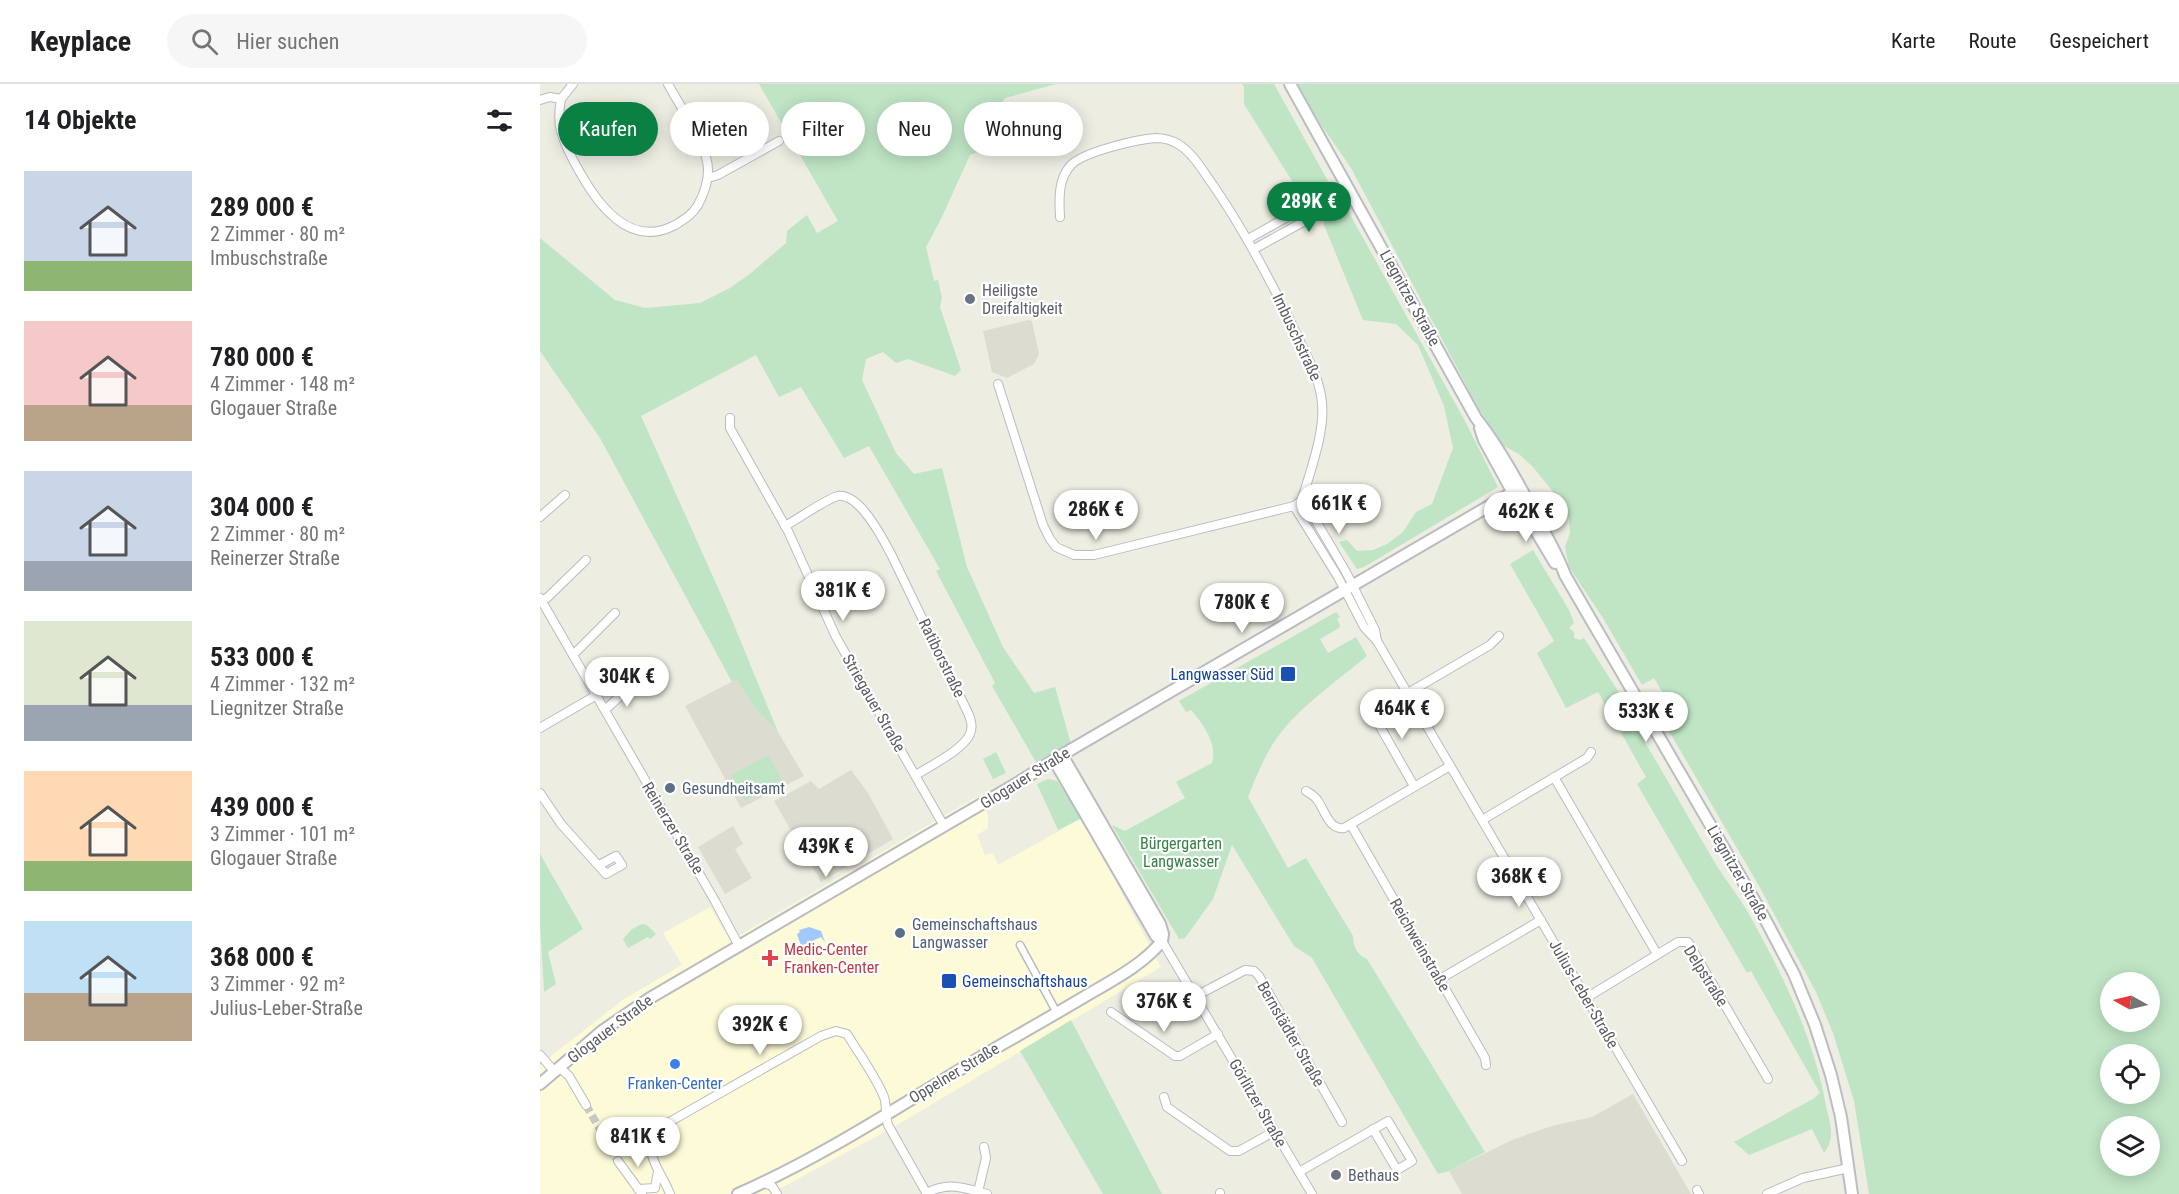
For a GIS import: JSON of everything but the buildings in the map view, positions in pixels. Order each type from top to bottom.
[{"type":"street","points":[[573,84],[561,99],[558,114],[560,131],[573,160],[607,213],[633,229],[649,231],[666,230],[692,214],[704,194],[708,178],[707,159],[701,144],[668,84]]},
{"type":"street","name":"Liegnitzer Straße","points":[[1290,84],[1476,418],[1484,440],[1517,490],[1553,561],[1565,574],[1765,919],[1794,974],[1826,1055],[1837,1098],[1852,1194]]},
{"type":"street","points":[[540,100],[561,99]]},
{"type":"street","name":"Imbuschstraße","points":[[1060,217],[1061,184],[1071,165],[1081,157],[1147,139],[1165,139],[1180,145],[1193,159],[1254,249],[1320,387],[1322,424],[1302,500]]},
{"type":"street","points":[[708,178],[718,175],[779,141]]},
{"type":"street","points":[[1248,239],[1346,184]]},
{"type":"street","points":[[1254,249],[1352,195]]},
{"type":"street","points":[[998,384],[1043,525],[1056,547],[1074,555],[1094,555],[1294,506],[1302,500],[1309,509],[1348,587]]},
{"type":"street","name":"Striegauer Straße","points":[[730,418],[730,428],[785,526],[836,637],[944,826]]},
{"type":"street","name":"Glogauer Straße","points":[[540,1084],[633,1009],[1058,757],[1517,490]]},
{"type":"street","points":[[540,517],[565,495]]},
{"type":"street","name":"Ratiborstraße","points":[[785,526],[835,497],[848,497],[863,510],[892,556],[972,725],[970,735],[962,745],[916,775]]},
{"type":"street","points":[[1294,506],[1348,587]]},
{"type":"street","name":"Reinerzer Straße","points":[[586,560],[548,597],[541,599],[739,946]]},
{"type":"street","name":"Julius-Leber-Straße","points":[[1348,587],[1364,627],[1377,641],[1408,693],[1682,1161]]},
{"type":"street","points":[[573,655],[615,613]]},
{"type":"street","points":[[1408,693],[1490,645],[1499,636]]},
{"type":"street","points":[[605,711],[631,686]]},
{"type":"street","points":[[540,728],[595,696]]},
{"type":"street","points":[[1366,712],[1378,723],[1414,786]]},
{"type":"street","points":[[1482,820],[1587,758],[1591,752]]},
{"type":"street","name":"Görlitzer Straße","points":[[1058,757],[1157,919],[1163,934],[1162,941],[1312,1194]]},
{"type":"street","points":[[1306,790],[1316,798],[1332,826],[1337,829],[1351,825],[1450,766]]},
{"type":"street","points":[[1554,777],[1657,954]]},
{"type":"street","points":[[540,793],[542,803],[599,865]]},
{"type":"street","name":"Reichweinstraße","points":[[1351,825],[1485,1058],[1486,1065]]},
{"type":"street","points":[[1440,979],[1541,920]]},
{"type":"street","name":"Oppelner Straße","points":[[738,1194],[804,1162],[885,1116],[1122,974],[1162,941]]},
{"type":"street","name":"Delpstraße","points":[[1586,998],[1678,942],[1688,942],[1768,1078]]},
{"type":"street","points":[[1020,945],[1057,1013]]},
{"type":"street","name":"Bernstädter Straße","points":[[1196,996],[1245,970],[1254,971],[1259,976],[1341,1122]]},
{"type":"street","points":[[1111,1012],[1175,1056],[1180,1056],[1218,1034]]},
{"type":"street","points":[[670,1194],[652,1158],[651,1147],[653,1139],[664,1125],[821,1036],[836,1031],[848,1034],[884,1098],[885,1116],[892,1134],[927,1194],[942,1186],[987,1194]]},
{"type":"street","points":[[540,1054],[556,1070],[569,1076],[586,1105]]},
{"type":"street","points":[[1164,1096],[1167,1107],[1230,1151],[1239,1151],[1275,1131]]},
{"type":"street","points":[[1299,1172],[1373,1129],[1388,1121],[1412,1161],[1397,1170],[1373,1129]]},
{"type":"street","points":[[978,1192],[986,1158],[984,1148]]},
{"type":"street","points":[[618,1161],[640,1192],[655,1188],[658,1169]]},
{"type":"street","points":[[1767,1194],[1803,1178],[1849,1168]]},
{"type":"street","points":[[764,1183],[772,1186],[777,1194]]},
{"type":"shaded area","points":[[1032,321],[1039,354],[1034,364],[1007,378],[992,372],[983,331]]},
{"type":"shaded area","points":[[737,679],[754,707],[778,732],[804,776],[741,808],[685,706]]},
{"type":"shaded area","points":[[851,770],[868,793],[893,839],[821,882],[774,801],[811,781],[819,789]]},
{"type":"shaded area","points":[[978,796],[988,814],[988,828],[977,835],[985,855],[993,853],[998,865],[1082,818],[1161,967],[899,1124],[770,1194],[540,1194],[540,1066],[624,999],[682,965],[663,933],[710,907],[730,941]]},
{"type":"shaded area","points":[[733,826],[743,844],[735,849],[752,878],[725,894],[698,847]]},
{"type":"shaded area","points":[[1633,1094],[1691,1194],[1462,1194],[1449,1171],[1512,1140],[1552,1126],[1592,1117]]},
{"type":"green space","points":[[759,84],[1056,84],[1005,98],[1002,102],[964,102],[964,156],[970,156],[926,247],[934,281],[938,280],[942,298],[940,307],[961,370],[955,376],[908,359],[896,363],[883,352],[866,359],[862,380],[896,453],[914,474],[942,468],[967,567],[1003,647],[1034,693],[1055,687],[1071,744],[1037,764],[992,686],[995,683],[936,571],[940,569],[869,446],[844,458],[801,387],[779,397],[756,355],[641,416],[727,608],[778,732],[754,707],[737,680],[732,682],[600,438],[540,351],[540,238],[615,300],[645,308],[700,303],[730,288],[786,243],[787,231],[807,215],[817,233],[838,221],[801,156],[865,156],[865,102],[781,102],[781,122]]},
{"type":"green space","points":[[1242,84],[1274,84],[1328,181],[1302,197],[1244,104]]},
{"type":"green space","points":[[1298,84],[2179,84],[2179,1194],[1869,1194],[1854,1101],[1833,1033],[1816,992],[1759,886],[1662,719],[1674,712],[1654,678],[1642,685],[1603,618],[1569,567],[1565,547],[1570,533],[1569,519],[1562,503],[1533,467],[1519,454],[1504,446],[1479,409],[1351,168],[1313,113]]},
{"type":"green space","points":[[1342,211],[1348,211],[1465,421],[1498,487],[1357,569],[1339,542],[1347,540],[1357,551],[1373,550],[1387,544],[1403,532],[1416,512],[1432,504],[1453,448],[1444,406],[1418,345],[1396,324],[1363,320],[1324,225],[1324,219]]},
{"type":"green space","points":[[1533,550],[1569,610],[1574,623],[1569,628],[1574,632],[1574,638],[1580,640],[1584,638],[1632,713],[1640,734],[1715,863],[1746,909],[1771,955],[1804,1029],[1821,1080],[1831,1131],[1830,1142],[1824,1153],[1812,1129],[1749,1155],[1734,1142],[1820,1093],[1751,971],[1747,973],[1637,784],[1646,777],[1598,692],[1566,708],[1537,653],[1554,641],[1510,564]]},
{"type":"green space","name":"Bürgergarten Langwasser","points":[[1336,612],[1340,617],[1337,619],[1339,628],[1320,639],[1328,653],[1356,637],[1367,656],[1319,695],[1286,727],[1268,752],[1248,797],[1288,868],[1306,858],[1353,936],[1356,950],[1367,959],[1485,1152],[1449,1171],[1438,1174],[1312,958],[1294,946],[1232,845],[1213,899],[1185,938],[1179,939],[1112,825],[1125,831],[1185,798],[1176,782],[1212,763],[1213,749],[1208,735],[1191,710],[1186,712],[1179,701]]},
{"type":"green space","points":[[996,752],[1006,773],[993,779],[983,759]]},
{"type":"green space","points":[[768,755],[783,782],[745,800],[731,775]]},
{"type":"green space","points":[[1048,779],[1057,781],[1082,818],[1058,830],[1037,784]]},
{"type":"green space","points":[[540,854],[583,929],[548,952],[556,984],[544,992],[540,924]]},
{"type":"green space","points":[[642,924],[647,925],[656,934],[628,948],[623,939],[632,929]]},
{"type":"green space","points":[[1071,1020],[1162,1194],[1103,1194],[1020,1051]]},
{"type":"water","points":[[809,927],[821,931],[825,942],[821,937],[801,946],[797,934],[799,930]]},
{"type":"tunnel","points":[[586,1105],[618,1161]]},
{"type":"place","name":"Heiligste Dreifaltigkeit","points":[[970,299]]},
{"type":"place","name":"Langwasser Süd","points":[[1288,674]]},
{"type":"place","name":"Gesundheitsamt","points":[[670,788]]},
{"type":"place","name":"Gemeinschaftshaus Langwasser","points":[[900,933]]},
{"type":"place","name":"Medic-Center Franken-Center","points":[[770,958]]},
{"type":"place","name":"Gemeinschaftshaus","points":[[949,981]]},
{"type":"place","name":"Franken-Center","points":[[675,1064]]},
{"type":"place","name":"Bethaus","points":[[1336,1175]]}]
